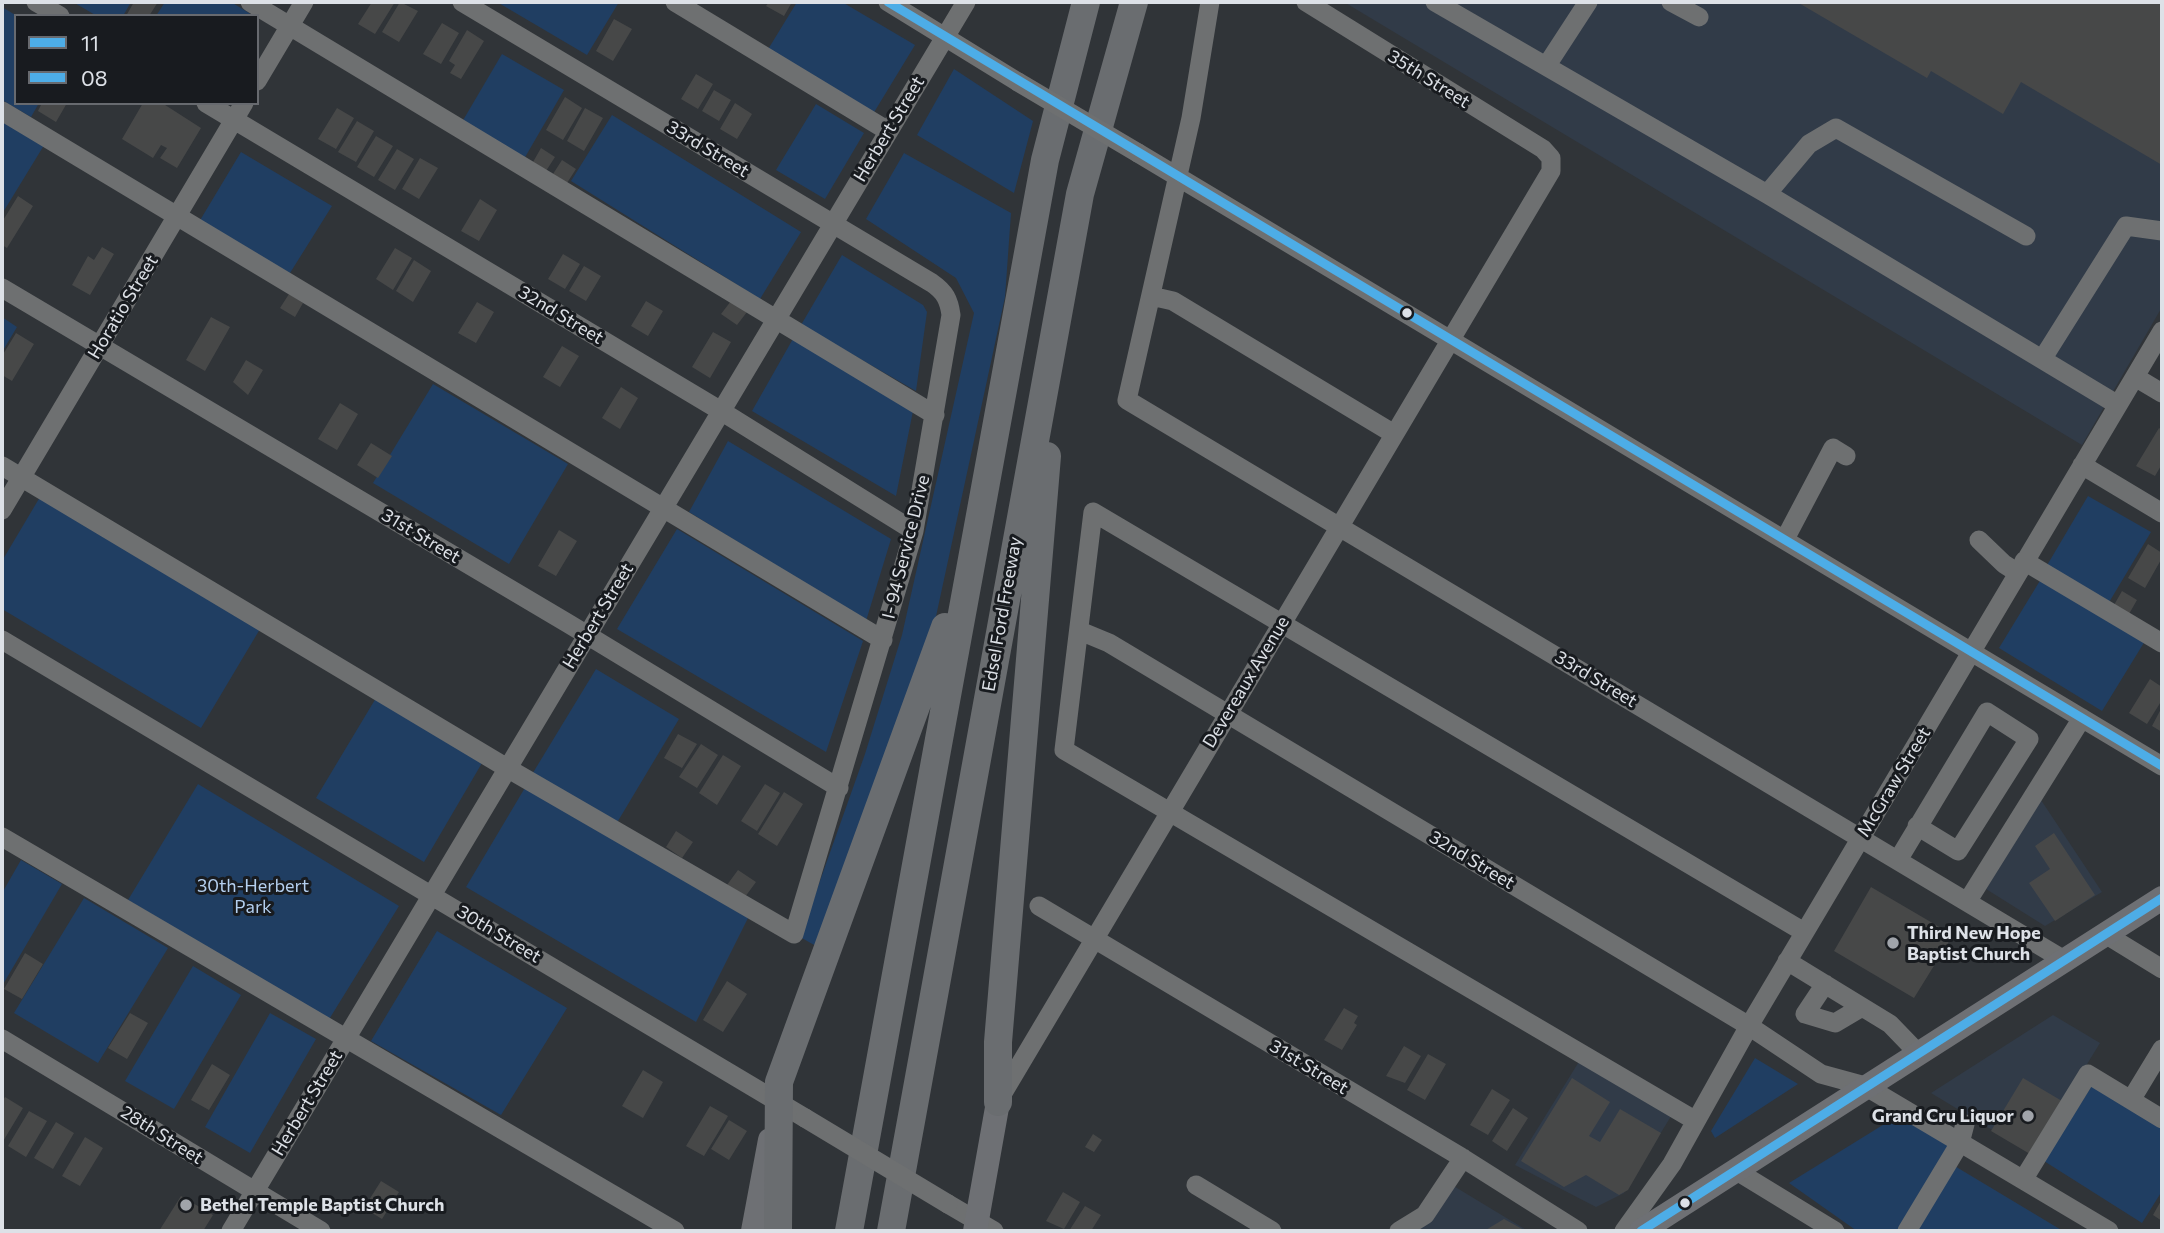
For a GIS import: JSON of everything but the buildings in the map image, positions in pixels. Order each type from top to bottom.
[{"type":"highway","points":[[849,1231],[1045,160],[1086,2]]},
{"type":"highway","name":"Edsel Ford Freeway","points":[[891,1231],[1080,194],[1134,2]]},
{"type":"highway","points":[[998,1102],[999,1042],[1008,920],[1048,464],[1043,400]]},
{"type":"highway","points":[[778,1231],[777,1101],[780,1079],[969,570]]},
{"type":"main road","points":[[1642,1231],[2162,898]]},
{"type":"main road","points":[[753,1231],[777,1101]]},
{"type":"main road","name":"Devereaux Avenue","points":[[982,1228],[998,1102]]},
{"type":"street","points":[[36,2],[57,14]]},
{"type":"street","points":[[250,2],[935,415]]},
{"type":"street","points":[[259,78],[304,2]]},
{"type":"street","name":"33rd Street","points":[[462,2],[932,283],[943,290],[949,301]]},
{"type":"street","points":[[675,2],[888,131]]},
{"type":"street","points":[[888,2],[2162,765]]},
{"type":"street","name":"Herbert Street","points":[[231,1231],[966,2]]},
{"type":"street","points":[[1210,2],[1191,118],[1151,296],[1173,301],[1394,434]]},
{"type":"street","name":"35th Street","points":[[1306,2],[1543,149],[1551,158]]},
{"type":"street","points":[[1435,2],[1457,7],[1548,65],[2118,405]]},
{"type":"street","points":[[1548,65],[1588,2]]},
{"type":"street","points":[[1671,2],[1699,17]]},
{"type":"street","name":"32nd Street","points":[[213,105],[239,112],[914,531]]},
{"type":"street","points":[[2,111],[883,639]]},
{"type":"street","name":"Horatio Street","points":[[2,510],[239,112]]},
{"type":"street","points":[[1767,194],[1809,144],[1836,128],[2026,236]]},
{"type":"street","name":"Devereaux Avenue","points":[[998,1102],[1551,171],[1551,158]]},
{"type":"street","points":[[2043,358],[2126,226],[2162,231]]},
{"type":"street","name":"31st Street","points":[[2,288],[587,635],[839,788]]},
{"type":"street","name":"33rd Street","points":[[1151,296],[1127,400],[2064,960]]},
{"type":"street","name":"I- 94 Service Drive","points":[[507,768],[794,934],[914,531],[951,315],[949,301]]},
{"type":"street","name":"McGraw Street","points":[[1624,1231],[1672,1164],[1804,932],[2162,331]]},
{"type":"street","points":[[2135,377],[2162,393]]},
{"type":"street","points":[[1785,539],[1833,448],[1846,456]]},
{"type":"street","points":[[2082,465],[2162,513]]},
{"type":"street","points":[[2,466],[507,768]]},
{"type":"street","points":[[1696,1121],[1064,750],[1093,512],[1804,932]]},
{"type":"street","points":[[1979,540],[2004,564],[2021,567],[2162,643]]},
{"type":"street","name":"32nd Street","points":[[1080,631],[1109,643],[1228,714],[1749,1026],[1821,1074],[1865,1086],[1962,1133],[2023,1180],[2109,1231]]},
{"type":"street","name":"30th Street","points":[[2,640],[777,1101],[948,1204],[982,1228]]},
{"type":"street","points":[[1898,860],[1917,826],[1987,712],[2029,739],[1958,851],[1917,826]]},
{"type":"street","points":[[1967,902],[2082,718]]},
{"type":"street","points":[[2,837],[675,1231]]},
{"type":"street","name":"31st Street","points":[[1039,906],[1463,1158],[1578,1231]]},
{"type":"street","points":[[2105,934],[2162,969]]},
{"type":"street","points":[[1787,961],[1890,1024],[1918,1053]]},
{"type":"street","points":[[1825,984],[1805,1014],[1835,1023],[1862,1007]]},
{"type":"street","name":"28th Street","points":[[2,1039],[321,1231]]},
{"type":"street","points":[[2131,1100],[2162,1049]]},
{"type":"street","points":[[2023,1180],[2088,1074],[2162,1119]]},
{"type":"street","points":[[1907,1231],[1962,1133]]},
{"type":"street","points":[[1399,1231],[1425,1215],[1463,1158]]},
{"type":"street","points":[[1735,1170],[1835,1231]]},
{"type":"street","points":[[1196,1185],[1272,1231]]},
{"type":"shaded area","points":[[1344,2],[2162,2],[2162,307],[2082,445]]},
{"type":"shaded area","points":[[2041,800],[2102,892],[2045,926],[1986,889]]},
{"type":"shaded area","points":[[2053,1015],[2100,1043],[2032,1154],[1931,1093]]},
{"type":"shaded area","points":[[1580,1060],[1673,1113],[1624,1193],[1596,1207],[1515,1165]]},
{"type":"shaded area","points":[[1452,1185],[1528,1231],[1418,1231]]},
{"type":"green space","points":[[73,2],[131,2],[124,14],[94,14]]},
{"type":"green space","points":[[165,2],[231,2],[251,14],[157,14]]},
{"type":"green space","points":[[497,2],[619,2],[587,55]]},
{"type":"green space","points":[[797,2],[842,2],[915,45],[873,114],[767,51]]},
{"type":"green space","points":[[2,7],[14,14],[14,105],[38,105],[31,117],[2,100]]},
{"type":"green space","points":[[502,54],[564,90],[524,159],[462,122]]},
{"type":"green space","points":[[954,69],[1033,121],[1014,193],[917,135]]},
{"type":"green space","points":[[816,104],[864,133],[825,199],[776,170]]},
{"type":"green space","points":[[2,115],[46,142],[2,214]]},
{"type":"green space","points":[[612,115],[801,232],[760,299],[571,181]]},
{"type":"green space","points":[[241,152],[332,206],[290,273],[199,222]]},
{"type":"green space","points":[[904,153],[1011,213],[1005,297],[935,621],[816,946],[800,937],[865,754],[902,635],[974,313],[956,278],[866,219]]},
{"type":"green space","points":[[842,255],[923,305],[927,312],[916,391],[801,325]]},
{"type":"green space","points":[[2,317],[17,327],[2,352]]},
{"type":"green space","points":[[794,337],[913,411],[896,496],[752,411]]},
{"type":"green space","points":[[433,384],[568,464],[509,564],[373,483]]},
{"type":"green space","points":[[728,441],[891,539],[866,621],[689,512]]},
{"type":"green space","points":[[2088,496],[2151,532],[2108,604],[2046,567]]},
{"type":"green space","points":[[40,497],[260,629],[201,728],[2,609],[2,561]]},
{"type":"green space","points":[[677,529],[863,641],[826,752],[617,629]]},
{"type":"green space","points":[[2041,579],[2145,641],[2102,711],[1999,648]]},
{"type":"green space","points":[[596,669],[679,719],[615,826],[531,776]]},
{"type":"green space","points":[[376,698],[482,763],[424,862],[316,798]]},
{"type":"green space","name":"30th-Herbert Park","points":[[198,784],[399,906],[328,1021],[128,900]]},
{"type":"green space","points":[[526,786],[749,916],[696,1022],[466,887]]},
{"type":"green space","points":[[21,860],[62,884],[2,986],[2,893]]},
{"type":"green space","points":[[84,898],[168,948],[98,1063],[14,1013]]},
{"type":"green space","points":[[437,931],[567,1008],[501,1115],[371,1041]]},
{"type":"green space","points":[[193,966],[241,995],[174,1109],[125,1081]]},
{"type":"green space","points":[[270,1013],[316,1039],[250,1153],[205,1127]]},
{"type":"green space","points":[[1755,1058],[1798,1084],[1715,1138],[1711,1131]]},
{"type":"green space","points":[[2093,1084],[2162,1128],[2162,1191],[2142,1223],[2044,1161]]},
{"type":"green space","points":[[1899,1115],[1950,1147],[1903,1231],[1857,1231],[1789,1183]]},
{"type":"green space","points":[[1953,1165],[2063,1231],[1912,1231]]},
{"type":"transit line","name":"11","points":[[888,2],[2162,766]]},
{"type":"transit line","name":"08","points":[[1641,1231],[2162,898]]},
{"type":"place","name":"Third New Hope Baptist Church","points":[[1893,943]]},
{"type":"place","name":"Grand Cru Liquor","points":[[2028,1116]]},
{"type":"place","name":"Bethel Temple Baptist Church","points":[[186,1205]]}]
